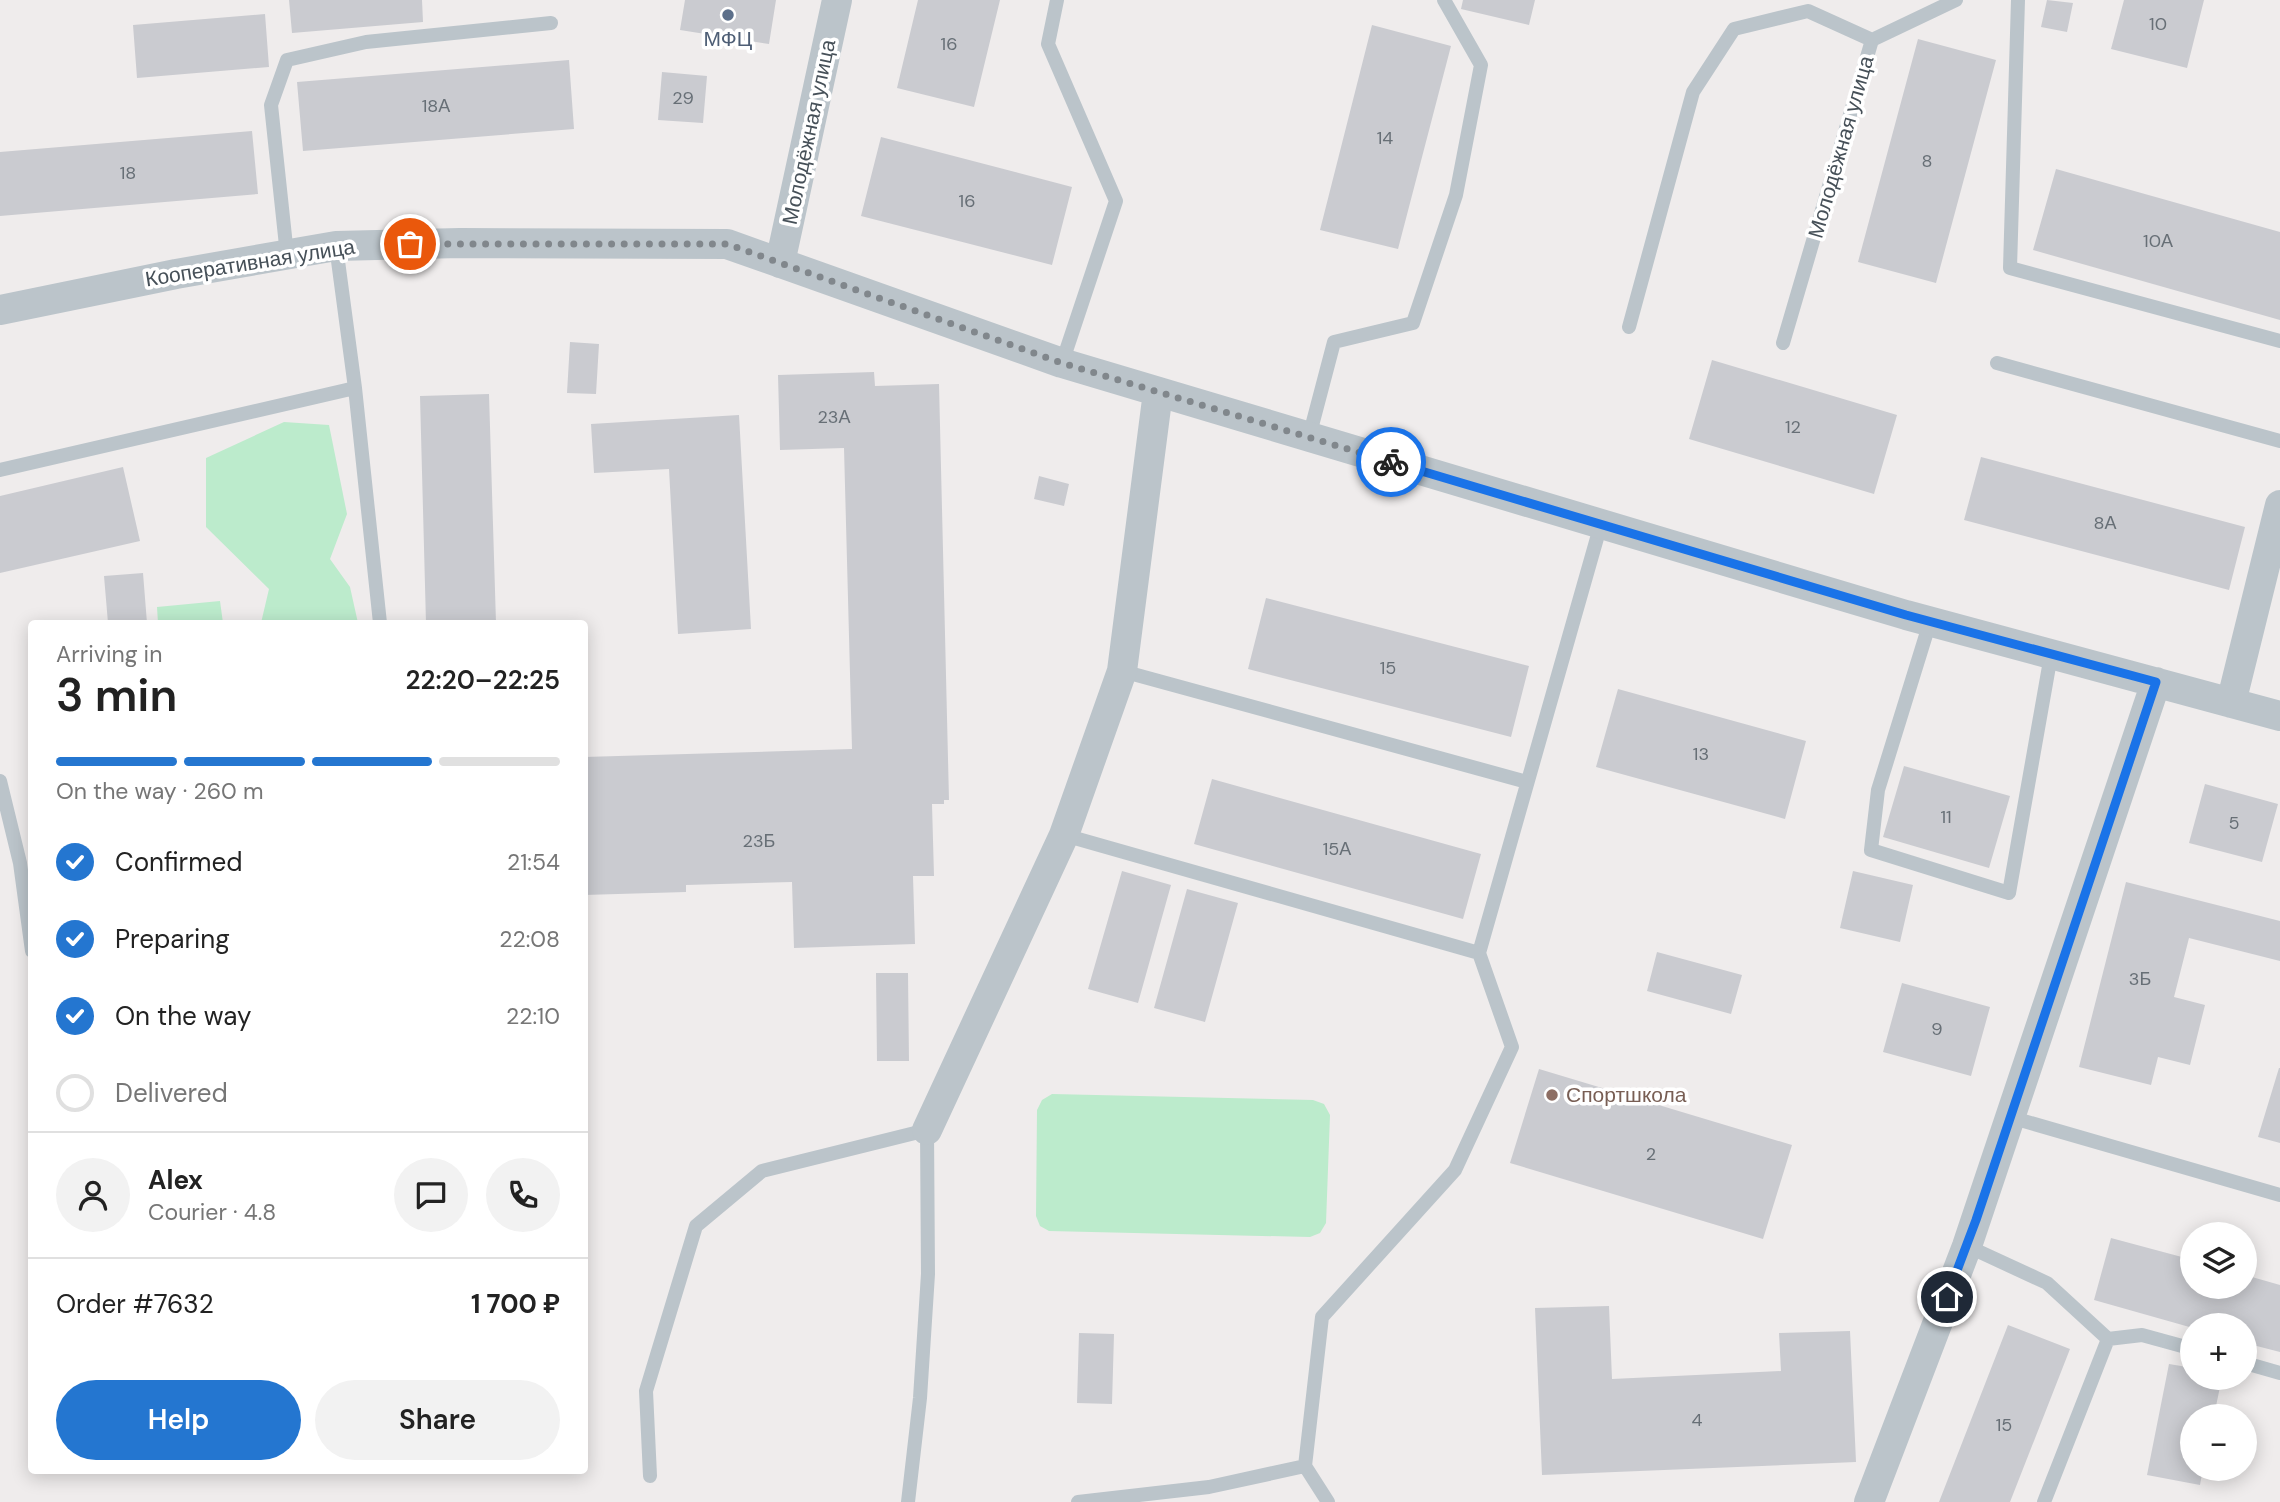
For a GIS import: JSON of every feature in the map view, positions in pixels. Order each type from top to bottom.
[{"type":"street","name":"Молодёжная улица","points":[[780,263],[837,0]]},
{"type":"street","name":"Кооперативная улица","points":[[1,307],[336,246],[460,243],[727,244],[1062,363],[1930,622],[2280,716]]},
{"type":"street","points":[[927,1130],[1064,835],[1122,671],[1158,392]]},
{"type":"street","points":[[2231,703],[2280,505]]},
{"type":"street","points":[[1869,1502],[1967,1246],[2156,682]]},
{"type":"lane","points":[[1057,0],[1048,44],[1116,201],[1062,363]]},
{"type":"lane","points":[[1309,437],[1334,342],[1413,323],[1456,195],[1481,65],[1444,0]]},
{"type":"lane","name":"Молодёжная улица","points":[[1783,343],[1872,40],[1956,0]]},
{"type":"lane","points":[[2018,0],[2010,268],[2280,341]]},
{"type":"lane","points":[[1629,327],[1693,92],[1734,29],[1808,11],[1872,40]]},
{"type":"lane","points":[[287,255],[271,105],[287,60],[366,42],[551,23]]},
{"type":"lane","points":[[336,246],[355,387],[380,620]]},
{"type":"lane","points":[[1997,363],[2280,441]]},
{"type":"lane","points":[[0,470],[355,387]]},
{"type":"lane","points":[[1328,1502],[1305,1466],[1322,1317],[1455,1170],[1513,1047],[1479,953],[1601,524]]},
{"type":"lane","points":[[1930,622],[1878,790],[1871,850],[2009,893],[2051,655]]},
{"type":"lane","points":[[1122,671],[1527,782]]},
{"type":"lane","points":[[0,781],[20,863],[28,922]]},
{"type":"lane","points":[[1064,835],[1479,953]]},
{"type":"lane","points":[[2010,1117],[2280,1195]]},
{"type":"lane","points":[[650,1476],[646,1391],[696,1226],[762,1171],[927,1130],[929,1275],[920,1398],[908,1502]]},
{"type":"lane","points":[[1967,1246],[2047,1283],[2108,1339],[2142,1335],[2180,1345]]},
{"type":"lane","points":[[2043,1502],[2108,1339]]},
{"type":"lane","points":[[2257,1366],[2280,1373]]},
{"type":"lane","points":[[1078,1502],[1209,1487],[1305,1466]]},
{"type":"green space","points":[[284,422],[329,425],[347,514],[330,559],[350,587],[357,620],[262,620],[269,589],[206,527],[206,458]]},
{"type":"green space","points":[[220,601],[223,620],[158,620],[157,607]]},
{"type":"green space","points":[[1052,1094],[1313,1100],[1324,1104],[1330,1115],[1326,1223],[1320,1233],[1310,1237],[1049,1231],[1040,1226],[1036,1216],[1037,1110],[1042,1100]]},
{"type":"building","points":[[289,0],[422,0],[423,22],[292,33]]},
{"type":"building","name":"МФЦ","points":[[685,0],[776,0],[769,44],[680,30]]},
{"type":"building","points":[[918,0],[1000,0],[974,107],[897,88]]},
{"type":"building","points":[[1463,0],[1535,0],[1529,25],[1461,9]]},
{"type":"building","points":[[2047,0],[2073,3],[2067,32],[2041,27]]},
{"type":"building","points":[[2124,0],[2204,0],[2187,68],[2111,49]]},
{"type":"building","points":[[265,14],[269,67],[137,78],[133,25]]},
{"type":"building","points":[[1372,25],[1451,46],[1398,249],[1320,230]]},
{"type":"building","points":[[1918,39],[1996,60],[1936,283],[1858,262]]},
{"type":"building","points":[[569,60],[574,129],[303,151],[297,82]]},
{"type":"building","points":[[662,72],[707,76],[703,123],[658,120]]},
{"type":"building","points":[[252,131],[258,194],[0,216],[0,152]]},
{"type":"building","points":[[881,137],[1072,187],[1052,265],[861,216]]},
{"type":"building","points":[[2056,169],[2280,232],[2280,320],[2033,250]]},
{"type":"building","points":[[570,342],[599,344],[596,394],[567,393]]},
{"type":"building","points":[[1712,360],[1897,415],[1874,494],[1689,439]]},
{"type":"building","points":[[874,372],[875,386],[939,384],[949,800],[944,800],[944,804],[932,804],[934,876],[913,876],[915,944],[794,948],[792,882],[686,885],[686,892],[588,895],[588,757],[852,749],[844,448],[780,450],[778,375]]},
{"type":"building","points":[[489,394],[496,620],[426,620],[420,396]]},
{"type":"building","points":[[739,415],[751,629],[678,634],[669,469],[594,473],[591,424]]},
{"type":"building","points":[[1981,457],[2245,527],[2229,590],[1964,520]]},
{"type":"building","points":[[123,467],[140,541],[0,573],[0,496]]},
{"type":"building","points":[[1039,476],[1069,484],[1064,506],[1034,499]]},
{"type":"building","points":[[143,573],[147,620],[108,620],[104,576]]},
{"type":"building","points":[[1266,598],[1529,666],[1511,737],[1248,669]]},
{"type":"building","points":[[1618,689],[1806,741],[1785,819],[1596,767]]},
{"type":"building","points":[[1904,766],[2010,796],[1989,868],[1883,837]]},
{"type":"building","points":[[1212,779],[1481,854],[1463,919],[1194,844]]},
{"type":"building","points":[[2205,784],[2278,804],[2262,862],[2189,843]]},
{"type":"building","points":[[1122,871],[1171,885],[1138,1003],[1088,989]]},
{"type":"building","points":[[1853,871],[1913,885],[1900,942],[1840,928]]},
{"type":"building","points":[[2126,882],[2280,921],[2280,961],[2189,938],[2174,997],[2205,1005],[2190,1065],[2158,1057],[2151,1085],[2079,1067]]},
{"type":"building","points":[[1187,889],[1238,903],[1205,1022],[1154,1008]]},
{"type":"building","points":[[1657,952],[1742,975],[1731,1014],[1647,991]]},
{"type":"building","points":[[876,973],[908,973],[909,1061],[877,1061]]},
{"type":"building","points":[[1902,983],[1990,1007],[1971,1076],[1883,1052]]},
{"type":"building","points":[[2280,1068],[2280,1143],[2258,1137]]},
{"type":"building","points":[[1539,1069],[1792,1145],[1763,1239],[1510,1163]]},
{"type":"building","points":[[2111,1238],[2180,1257],[2180,1299],[2257,1299],[2257,1278],[2280,1285],[2280,1352],[2257,1346],[2257,1313],[2180,1313],[2180,1324],[2094,1300]]},
{"type":"building","points":[[1609,1306],[1612,1379],[1781,1371],[1779,1333],[1850,1331],[1856,1462],[1542,1475],[1535,1308]]},
{"type":"building","points":[[2008,1325],[2070,1349],[2010,1502],[1939,1502]]},
{"type":"building","points":[[1079,1333],[1114,1334],[1112,1404],[1077,1403]]},
{"type":"building","points":[[2169,1364],[2180,1366],[2180,1390],[2219,1390],[2216,1404],[2180,1404],[2180,1481],[2201,1481],[2200,1485],[2147,1475]]},
{"type":"way so far","points":[[410,244],[727,244],[1062,363],[1391,462]]},
{"type":"place","name":"МФЦ","points":[[728,15]]},
{"type":"place","name":"Спортшкола","points":[[1552,1095]]},
{"type":"route","points":[[1391,462],[1906,615],[2156,682],[1976,1220],[1947,1297]]}]
